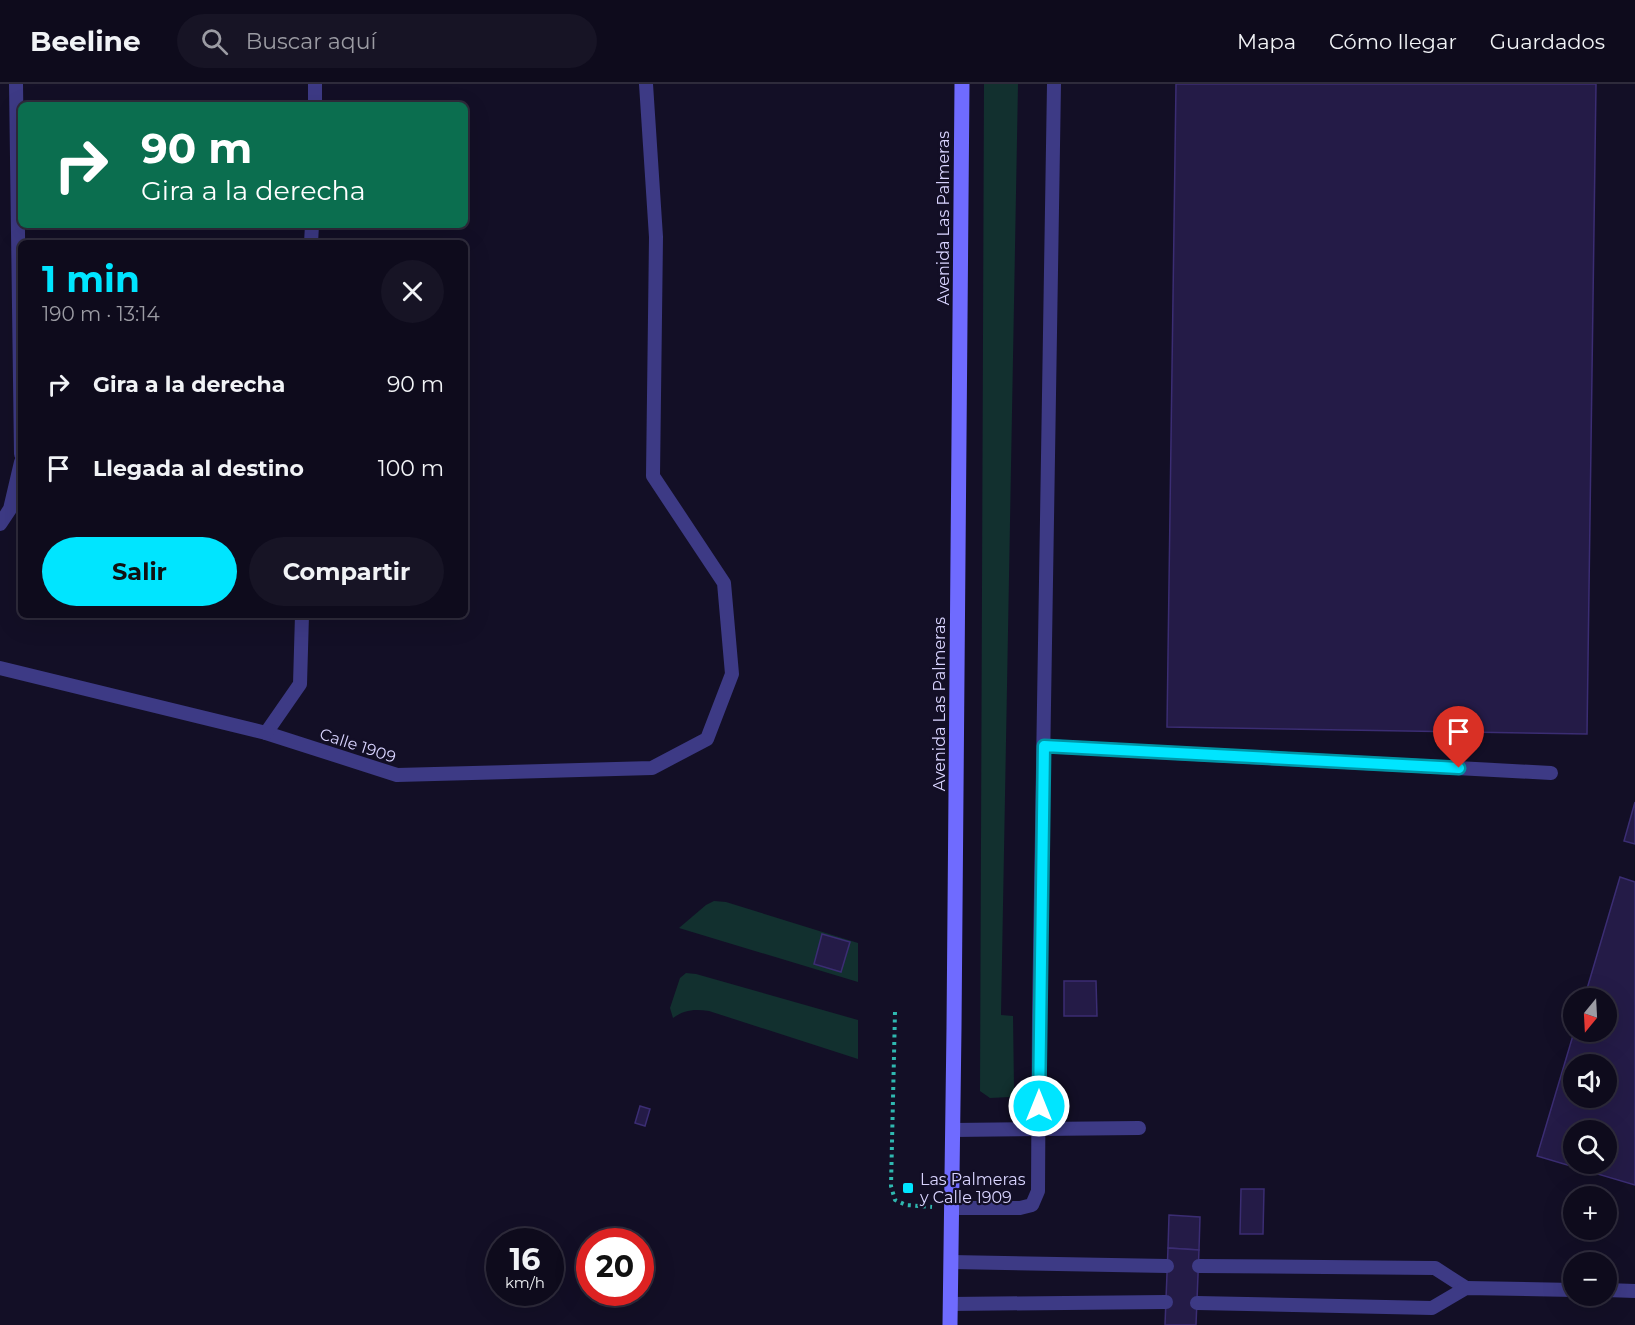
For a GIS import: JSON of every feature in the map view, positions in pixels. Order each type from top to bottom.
[{"type":"main road","name":"Avenida Las Palmeras","points":[[950,1325],[962,84]]},
{"type":"lane","points":[[16,84],[18,240]]},
{"type":"lane","points":[[315,84],[315,102]]},
{"type":"lane","name":"Calle 1909","points":[[0,668],[266,733],[397,775],[652,768],[707,739],[732,674],[724,583],[652,476],[656,237],[646,84]]},
{"type":"lane","points":[[952,1208],[1032,1206],[1038,1191],[1054,84]]},
{"type":"lane","points":[[0,524],[10,509],[18,475]]},
{"type":"lane","points":[[266,733],[300,684],[302,618]]},
{"type":"lane","points":[[1044,746],[1551,773]]},
{"type":"lane","points":[[953,1131],[1139,1128]]},
{"type":"lane","points":[[951,1262],[1167,1266]]},
{"type":"lane","points":[[1199,1266],[1435,1268],[1466,1288]]},
{"type":"lane","points":[[1197,1303],[1432,1308],[1466,1288],[1563,1290]]},
{"type":"lane","points":[[1617,1290],[1635,1291]]},
{"type":"lane","points":[[950,1304],[1166,1302]]},
{"type":"path","points":[[895,1012],[891,1186],[895,1200],[906,1205],[952,1208]]},
{"type":"green space","points":[[984,84],[1018,84],[1001,1015],[1013,1016],[1014,1089],[1010,1097],[990,1098],[980,1091]]},
{"type":"green space","points":[[714,901],[726,902],[858,943],[858,982],[679,928]]},
{"type":"green space","points":[[686,973],[858,1020],[858,1059],[709,1011],[691,1010],[673,1018],[670,1008],[680,978]]},
{"type":"building","points":[[1176,84],[1596,84],[1587,734],[1167,727]]},
{"type":"building","points":[[1635,802],[1635,844],[1624,841]]},
{"type":"building","points":[[1620,877],[1635,882],[1635,1185],[1598,1174],[1617,1174],[1617,1120],[1563,1120],[1563,1164],[1537,1156],[1563,1069],[1563,1108],[1617,1108],[1617,1054],[1567,1054],[1571,1042],[1617,1042],[1617,988],[1587,988]]},
{"type":"building","points":[[822,934],[850,942],[841,972],[814,964]]},
{"type":"building","points":[[1064,981],[1096,981],[1097,1016],[1064,1016]]},
{"type":"building","points":[[640,1106],[650,1109],[645,1126],[635,1123]]},
{"type":"building","points":[[1241,1189],[1264,1189],[1263,1234],[1240,1234]]},
{"type":"building","points":[[1169,1215],[1200,1217],[1199,1250],[1168,1248]]},
{"type":"building","points":[[1168,1248],[1199,1250],[1196,1325],[1165,1325]]},
{"type":"place","name":"Las Palmeras y Calle 1909","points":[[908,1188]]},
{"type":"route","points":[[1039,1106],[1044,746],[1459,768]]}]
